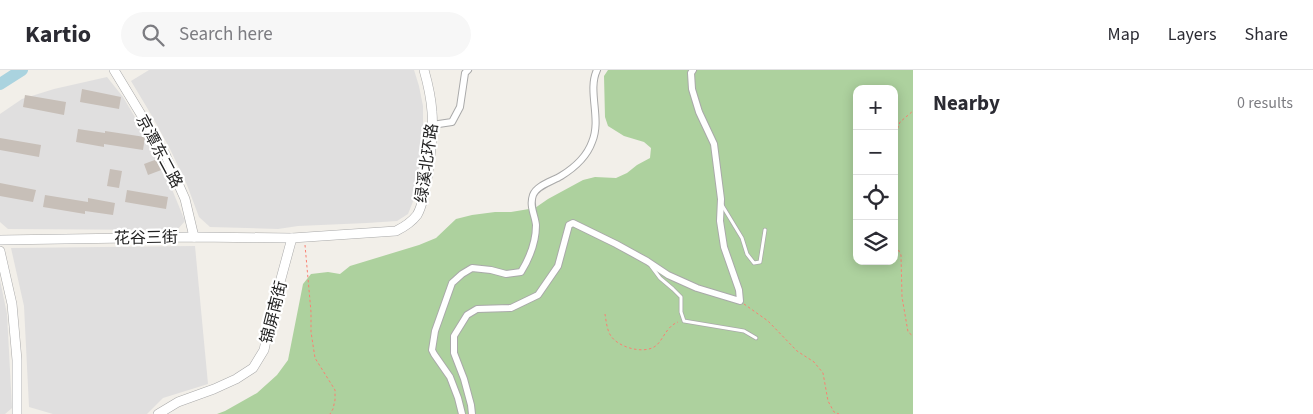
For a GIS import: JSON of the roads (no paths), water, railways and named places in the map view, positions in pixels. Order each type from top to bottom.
[{"type":"street","name":"京潭东二路","points":[[114,70],[165,154],[185,199],[194,237]]},
{"type":"street","name":"绿溪北环路","points":[[292,238],[396,231],[408,224],[416,215],[421,206],[426,182],[432,125],[430,92],[424,70]]},
{"type":"street","points":[[462,414],[450,377],[432,350],[435,331],[452,283],[472,268],[506,274],[521,272],[530,254],[536,226],[532,211],[533,195],[538,188],[570,170],[587,153],[592,142],[596,114],[593,79],[597,70]]},
{"type":"street","points":[[472,414],[464,379],[454,353],[454,336],[467,315],[477,309],[511,308],[538,295],[558,266],[569,225],[573,223],[647,261],[668,275],[697,288],[740,300],[739,290],[724,247],[720,221],[722,204],[714,144],[699,112],[692,89],[693,70]]},
{"type":"street","points":[[432,125],[452,122],[460,107],[465,71]]},
{"type":"street","name":"花谷三街","points":[[0,240],[194,237],[292,238]]},
{"type":"street","name":"锦屏南街","points":[[158,414],[178,402],[236,379],[253,368],[264,350],[292,238]]},
{"type":"street","points":[[0,251],[12,304],[17,360],[17,414]]},
{"type":"lane","points":[[722,204],[742,238],[747,254],[754,262],[760,262],[765,230]]},
{"type":"lane","points":[[647,261],[660,278],[681,297],[684,320],[744,331],[756,338]]},
{"type":"waterway","points":[[0,84],[22,70]]}]
